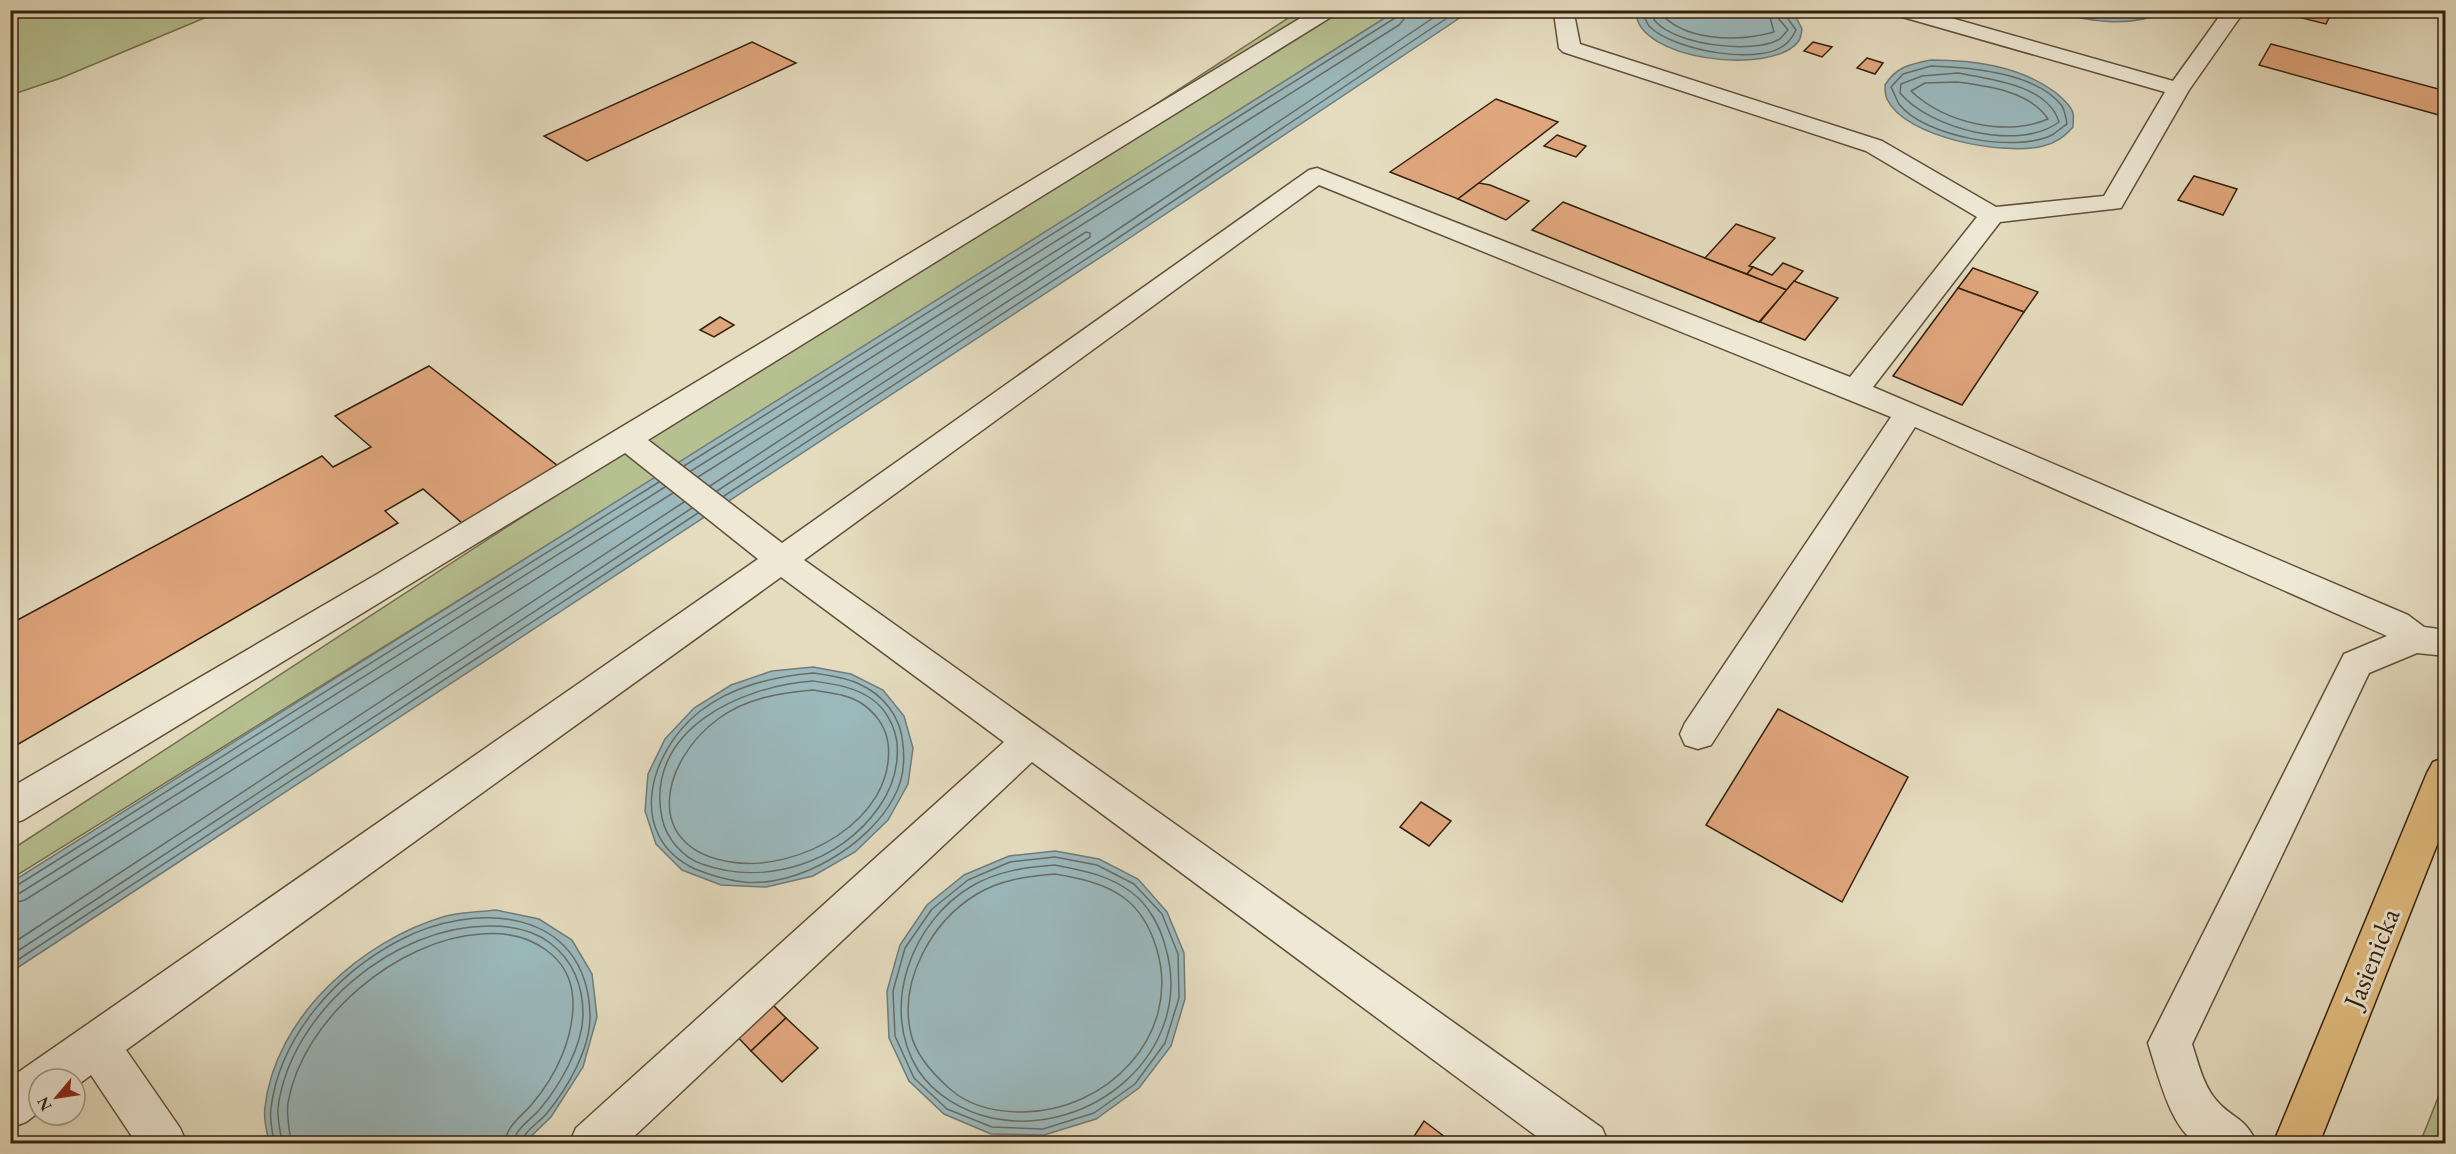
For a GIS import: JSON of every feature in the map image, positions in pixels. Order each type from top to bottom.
[{"type":"main road","name":"Jasienicka","points":[[2296,1143],[2445,773]]},
{"type":"lane","points":[[10,808],[391,582],[1329,10]]},
{"type":"lane","points":[[1567,10],[1564,13],[1570,48],[1874,146],[1992,215],[2112,203],[2178,89],[2235,10]]},
{"type":"lane","points":[[1899,10],[2178,89]]},
{"type":"lane","points":[[65,1067],[782,560],[1317,175],[1855,390],[2396,624],[2430,641]]},
{"type":"lane","points":[[1855,390],[1992,215]]},
{"type":"lane","points":[[1698,734],[1909,413]]},
{"type":"lane","points":[[627,439],[782,560],[1586,1143]]},
{"type":"lane","points":[[2234,1143],[2200,1116],[2184,1086],[2170,1043],[2356,664],[2430,641]]},
{"type":"lane","points":[[592,1143],[1030,741]]},
{"type":"lane","points":[[97,1045],[164,1143]]},
{"type":"lane","points":[[10,1106],[27,1094]]},
{"type":"green space","points":[[10,11],[221,11],[61,78],[11,95]]},
{"type":"green space","points":[[1299,11],[1396,11],[679,463],[11,879],[11,850]]},
{"type":"green space","points":[[2445,1080],[2445,1143],[2420,1143]]},
{"type":"water","points":[[2166,10],[2152,17],[2124,22],[2079,18],[2050,11]]},
{"type":"water","points":[[1396,11],[1470,11],[1113,249],[11,972],[10,883]]},
{"type":"water","points":[[1636,11],[1788,11],[1796,17],[1802,29],[1799,41],[1783,52],[1761,58],[1735,60],[1706,58],[1680,51],[1657,41],[1642,28]]},
{"type":"water","points":[[1931,60],[1963,61],[1996,66],[2041,83],[2066,101],[2073,113],[2073,127],[2060,139],[2048,145],[2026,148],[1982,146],[1934,134],[1897,113],[1885,94],[1885,85],[1899,70]]},
{"type":"water","points":[[813,667],[851,674],[883,690],[904,716],[913,748],[908,784],[888,820],[855,852],[813,876],[766,887],[721,885],[682,870],[656,844],[645,811],[648,774],[665,739],[694,708],[731,685],[772,671]]},
{"type":"water","points":[[1055,851],[1099,859],[1138,879],[1167,912],[1184,953],[1185,999],[1171,1046],[1139,1088],[1096,1119],[1044,1135],[991,1134],[944,1114],[909,1081],[889,1038],[887,991],[900,945],[927,905],[964,875],[1009,856]]},
{"type":"water","points":[[496,910],[539,919],[572,940],[592,974],[597,1017],[583,1067],[551,1117],[524,1143],[269,1143],[265,1111],[272,1074],[286,1043],[305,1013],[328,987],[354,963],[384,943],[415,927],[446,916]]},
{"type":"building","points":[[2288,10],[2333,10],[2326,24],[2286,14]]},
{"type":"building","points":[[752,42],[796,63],[587,161],[544,136]]},
{"type":"building","points":[[1813,42],[1832,47],[1822,57],[1804,51]]},
{"type":"building","points":[[2271,44],[2446,91],[2446,117],[2259,65]]},
{"type":"building","points":[[1867,58],[1883,63],[1875,74],[1857,68]]},
{"type":"building","points":[[1496,99],[1558,122],[1458,199],[1390,172]]},
{"type":"building","points":[[1557,135],[1586,146],[1576,157],[1544,146]]},
{"type":"building","points":[[2194,176],[2237,189],[2223,215],[2178,200]]},
{"type":"building","points":[[1479,183],[1490,185],[1529,201],[1506,220],[1458,199]]},
{"type":"building","points":[[1563,202],[1787,290],[1759,322],[1532,230]]},
{"type":"building","points":[[1736,224],[1775,238],[1749,266],[1753,267],[1747,274],[1705,258]]},
{"type":"building","points":[[1783,263],[1803,271],[1787,290],[1747,274],[1753,267],[1772,275]]},
{"type":"building","points":[[1973,268],[2038,292],[2024,312],[1958,288]]},
{"type":"building","points":[[1794,281],[1838,298],[1805,340],[1760,322]]},
{"type":"building","points":[[1958,288],[2024,312],[1962,405],[1893,376]]},
{"type":"building","points":[[720,317],[734,325],[714,337],[700,330]]},
{"type":"building","points":[[429,366],[558,466],[462,523],[423,489],[385,511],[398,523],[10,749],[10,624],[322,456],[333,467],[371,447],[335,416]]},
{"type":"building","points":[[1778,709],[1908,777],[1842,902],[1706,825]]},
{"type":"building","points":[[1421,802],[1451,821],[1429,846],[1400,827]]},
{"type":"building","points":[[768,1000],[786,1018],[751,1051],[733,1032]]},
{"type":"building","points":[[786,1018],[818,1048],[782,1082],[751,1051]]},
{"type":"building","points":[[1424,1121],[1454,1144],[1409,1144]]}]
